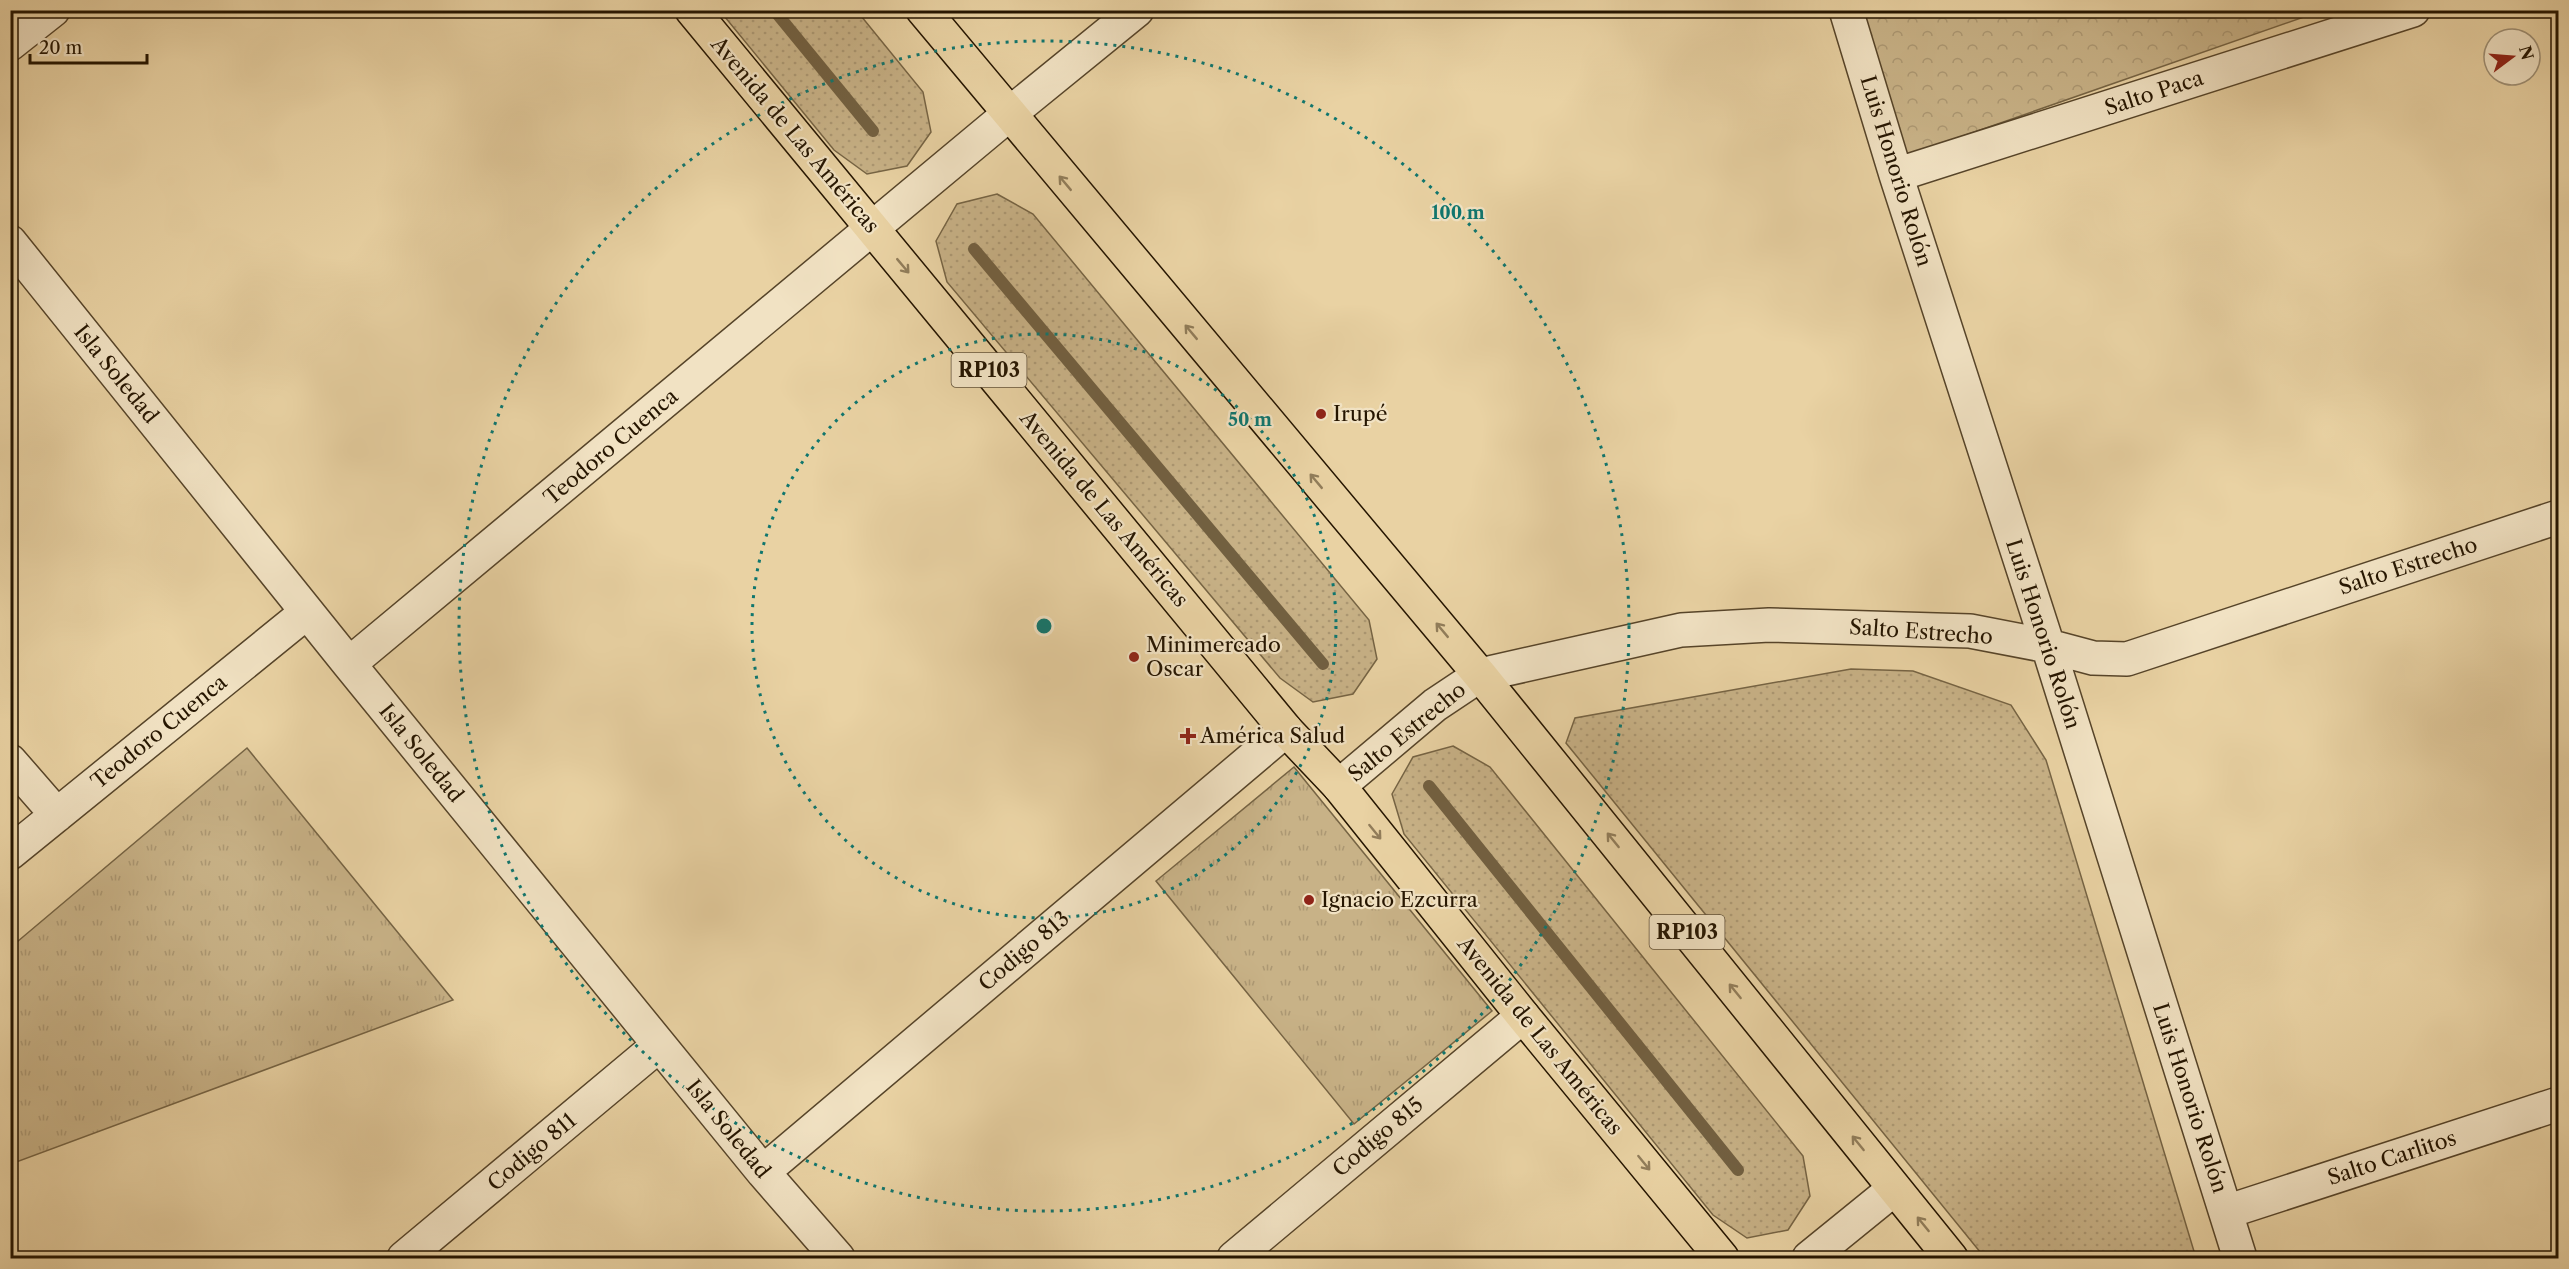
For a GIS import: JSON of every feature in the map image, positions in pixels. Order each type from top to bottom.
[{"type":"main road","name":"Avenida de Las Américas","points":[[692,10],[1286,730],[1339,786],[1523,1016],[1722,1258]]},
{"type":"main road","name":"RP103","points":[[923,10],[1008,115],[1479,675],[1951,1258]]},
{"type":"street","points":[[10,44],[53,10]]},
{"type":"street","name":"Teodoro Cuenca","points":[[349,664],[1137,10]]},
{"type":"street","name":"Luis Honorio Rolón","points":[[1846,10],[1896,175],[2048,646],[2240,1258]]},
{"type":"street","name":"Salto Paca","points":[[1896,175],[2413,10]]},
{"type":"street","name":"Isla Soledad","points":[[10,242],[659,1045],[763,1172],[838,1258]]},
{"type":"street","name":"Salto Estrecho","points":[[1339,786],[1435,705],[1479,675],[1681,630],[1768,625],[1970,631],[2048,646],[2093,658],[2127,659],[2559,517]]},
{"type":"street","name":"Teodoro Cuenca","points":[[10,853],[307,612]]},
{"type":"street","name":"Codigo 813","points":[[763,1172],[1286,730]]},
{"type":"street","points":[[10,761],[57,815]]},
{"type":"street","name":"Codigo 815","points":[[1234,1258],[1523,1016]]},
{"type":"street","name":"Codigo 811","points":[[404,1258],[659,1045]]},
{"type":"street","name":"Salto Carlitos","points":[[2226,1212],[2559,1104]]},
{"type":"street","points":[[1809,1258],[1894,1189]]},
{"type":"green space","points":[[1846,10],[2321,11],[1897,159]]},
{"type":"green space","points":[[720,11],[857,11],[923,92],[931,132],[907,166],[867,174],[834,150]]},
{"type":"green space","points":[[997,194],[1033,214],[1369,620],[1377,659],[1353,694],[1313,702],[1280,678],[947,282],[936,241],[957,204]]},
{"type":"green space","points":[[1851,669],[1913,671],[2011,705],[2046,760],[2196,1258],[1985,1258],[1566,743],[1575,718]]},
{"type":"green space","points":[[1453,746],[1490,767],[1803,1156],[1810,1196],[1788,1230],[1747,1238],[1713,1215],[1404,834],[1392,794],[1413,757]]},
{"type":"green space","points":[[247,748],[453,1000],[11,1164],[11,947]]},
{"type":"green space","points":[[1294,767],[1492,1011],[1354,1124],[1156,881]]},
{"type":"waterway","points":[[774,10],[873,131]]},
{"type":"waterway","points":[[974,249],[1323,664]]},
{"type":"waterway","points":[[1429,786],[1738,1170]]},
{"type":"place","name":"Irupé","points":[[1321,414]]},
{"type":"place","name":"Minimercado Oscar","points":[[1134,657]]},
{"type":"place","name":"América Salud","points":[[1188,736]]},
{"type":"place","name":"Ignacio Ezcurra","points":[[1309,900]]}]
